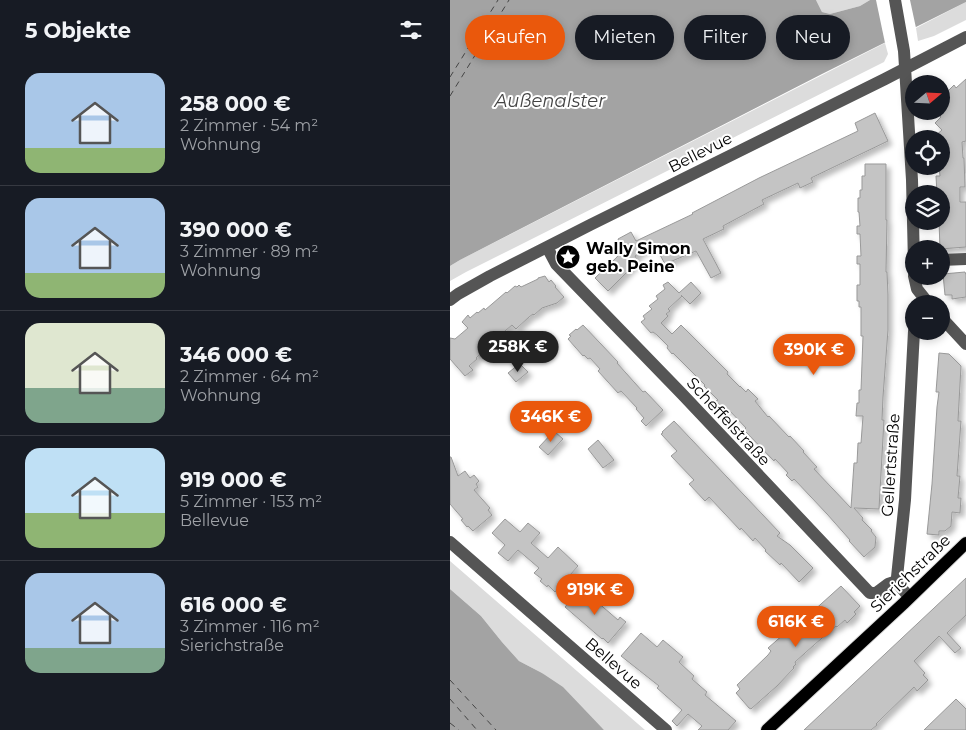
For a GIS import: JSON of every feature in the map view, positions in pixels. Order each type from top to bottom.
[{"type":"main road","name":"Sierichstraße","points":[[767,730],[966,543]]},
{"type":"street","points":[[895,0],[902,35],[905,68],[913,240]]},
{"type":"street","name":"Bellevue","points":[[450,300],[490,276],[966,37]]},
{"type":"street","name":"Scheffelstraße","points":[[547,247],[556,264],[870,593],[876,593],[888,584],[897,581]]},
{"type":"street","points":[[950,260],[966,259]]},
{"type":"street","points":[[950,327],[966,344]]},
{"type":"street","name":"Gellertstraße","points":[[897,581],[905,500],[914,340]]},
{"type":"street","name":"Bellevue","points":[[450,542],[666,730]]},
{"type":"street","points":[[897,581],[909,597]]},
{"type":"shaded area","points":[[816,0],[870,0],[860,6],[830,14],[822,12]]},
{"type":"shaded area","points":[[966,2],[966,20],[934,36],[918,41],[916,28]]},
{"type":"shaded area","points":[[885,43],[888,54],[884,62],[450,281],[450,266],[460,260]]},
{"type":"shaded area","points":[[450,561],[645,730],[604,730],[542,673],[519,661],[481,616],[450,589]]},
{"type":"water","name":"Außenalster","points":[[450,0],[816,0],[822,12],[830,14],[860,6],[870,0],[966,0],[966,2],[450,266]]},
{"type":"water","points":[[450,589],[481,616],[519,661],[563,687],[604,730],[450,730]]},
{"type":"pier","points":[[876,0],[910,0],[916,28],[885,43]]},
{"type":"building","points":[[966,79],[966,141],[962,142],[965,187],[960,187],[960,202],[966,202],[966,247],[950,248],[950,240],[940,240],[939,230],[950,230],[950,185],[936,185],[936,176],[950,175],[950,130],[942,130],[935,123],[938,120],[950,120],[950,89],[954,85],[956,88]]},
{"type":"building","points":[[875,113],[888,141],[811,178],[813,182],[800,188],[798,183],[762,200],[764,204],[723,226],[724,229],[703,239],[721,273],[711,278],[696,251],[665,264],[654,244],[635,256],[638,261],[608,291],[595,278],[622,250],[618,239],[631,232],[636,241],[693,214],[759,178],[858,131],[855,123]]},
{"type":"building","points":[[865,164],[886,164],[888,330],[883,397],[882,420],[884,420],[879,509],[854,508],[876,537],[875,547],[864,557],[794,479],[792,481],[786,475],[788,473],[775,459],[774,461],[744,430],[746,428],[728,409],[725,411],[705,385],[672,354],[667,348],[668,346],[657,335],[653,332],[651,333],[641,322],[645,319],[643,316],[652,309],[649,306],[658,299],[656,296],[665,289],[663,285],[668,282],[679,293],[691,282],[701,293],[690,304],[682,296],[668,309],[670,311],[666,314],[668,316],[661,323],[672,334],[681,325],[728,372],[727,374],[740,387],[746,392],[748,389],[758,399],[755,401],[768,417],[804,451],[817,467],[814,469],[851,508],[854,463],[857,463],[858,443],[861,443],[863,416],[856,416],[859,390],[861,390],[863,336],[861,336],[861,307],[859,307],[859,301],[857,301],[857,285],[860,285],[860,264],[857,264],[857,256],[861,256],[860,234],[857,234],[857,226],[860,226],[858,198],[860,198],[860,190],[862,190],[862,176],[865,176]]},
{"type":"building","points":[[965,272],[966,297],[952,299],[952,295],[945,295],[944,285],[950,285],[950,273]]},
{"type":"building","points":[[545,276],[549,282],[551,280],[564,297],[557,303],[542,308],[533,314],[516,329],[512,325],[498,337],[501,340],[495,346],[493,343],[476,358],[469,366],[473,370],[465,376],[450,359],[450,338],[455,339],[468,328],[462,322],[468,315],[470,318],[484,308],[485,310],[515,286],[519,285],[521,287]]},
{"type":"building","points":[[583,325],[643,392],[645,391],[663,410],[646,426],[641,421],[644,418],[637,408],[621,391],[618,393],[598,371],[600,369],[590,358],[588,359],[583,356],[568,339],[571,336],[569,335]]},
{"type":"building","points":[[939,353],[949,354],[961,366],[958,421],[961,421],[957,476],[960,476],[958,498],[961,498],[960,513],[952,512],[951,526],[945,531],[939,531],[939,535],[927,534],[939,392],[936,392]]},
{"type":"building","points":[[518,365],[521,365],[528,372],[516,382],[508,373]]},
{"type":"building","points":[[674,421],[780,533],[777,536],[790,545],[813,568],[799,582],[781,563],[780,565],[765,551],[755,538],[753,541],[741,528],[740,530],[709,497],[705,501],[689,484],[694,480],[671,456],[677,451],[661,434]]},
{"type":"building","points":[[554,431],[563,439],[548,455],[539,447]]},
{"type":"building","points":[[598,440],[614,460],[603,468],[588,449]]},
{"type":"building","points":[[450,457],[458,476],[465,471],[470,478],[474,475],[479,481],[476,484],[478,487],[474,490],[490,508],[488,510],[492,515],[473,531],[461,520],[463,519],[450,504]]},
{"type":"building","points":[[505,519],[520,532],[528,523],[540,533],[531,543],[548,558],[558,547],[578,566],[555,592],[548,585],[547,587],[540,581],[542,579],[534,573],[539,568],[518,550],[508,561],[498,553],[505,545],[492,533]]},
{"type":"building","points":[[966,578],[966,615],[947,633],[961,648],[955,653],[939,636],[914,661],[925,673],[923,675],[928,680],[917,691],[914,687],[871,730],[804,730]]},
{"type":"building","points":[[841,586],[860,606],[854,612],[856,614],[847,623],[845,620],[836,626],[814,645],[795,662],[794,668],[777,686],[751,709],[749,708],[736,693],[740,689],[737,685],[768,655],[771,651],[768,648],[784,634],[787,637],[792,632],[794,635],[799,632],[815,617],[811,613]]},
{"type":"building","points":[[581,588],[618,620],[620,617],[626,622],[608,643],[565,607]]},
{"type":"building","points":[[641,633],[657,647],[663,640],[683,657],[679,662],[694,676],[692,679],[707,692],[705,695],[736,721],[728,730],[698,730],[702,726],[688,714],[677,726],[672,721],[682,710],[657,688],[659,686],[621,656]]},
{"type":"building","points":[[956,699],[966,709],[966,730],[924,730]]},
{"type":"ferry route","points":[[450,77],[498,0]]},
{"type":"ferry route","points":[[450,96],[509,0]]},
{"type":"ferry route","points":[[450,680],[496,730]]},
{"type":"ferry route","points":[[450,699],[477,730]]},
{"type":"ferry route","points":[[450,723],[459,730]]},
{"type":"place","name":"Wally Simon geb. Peine","points":[[568,257]]}]
